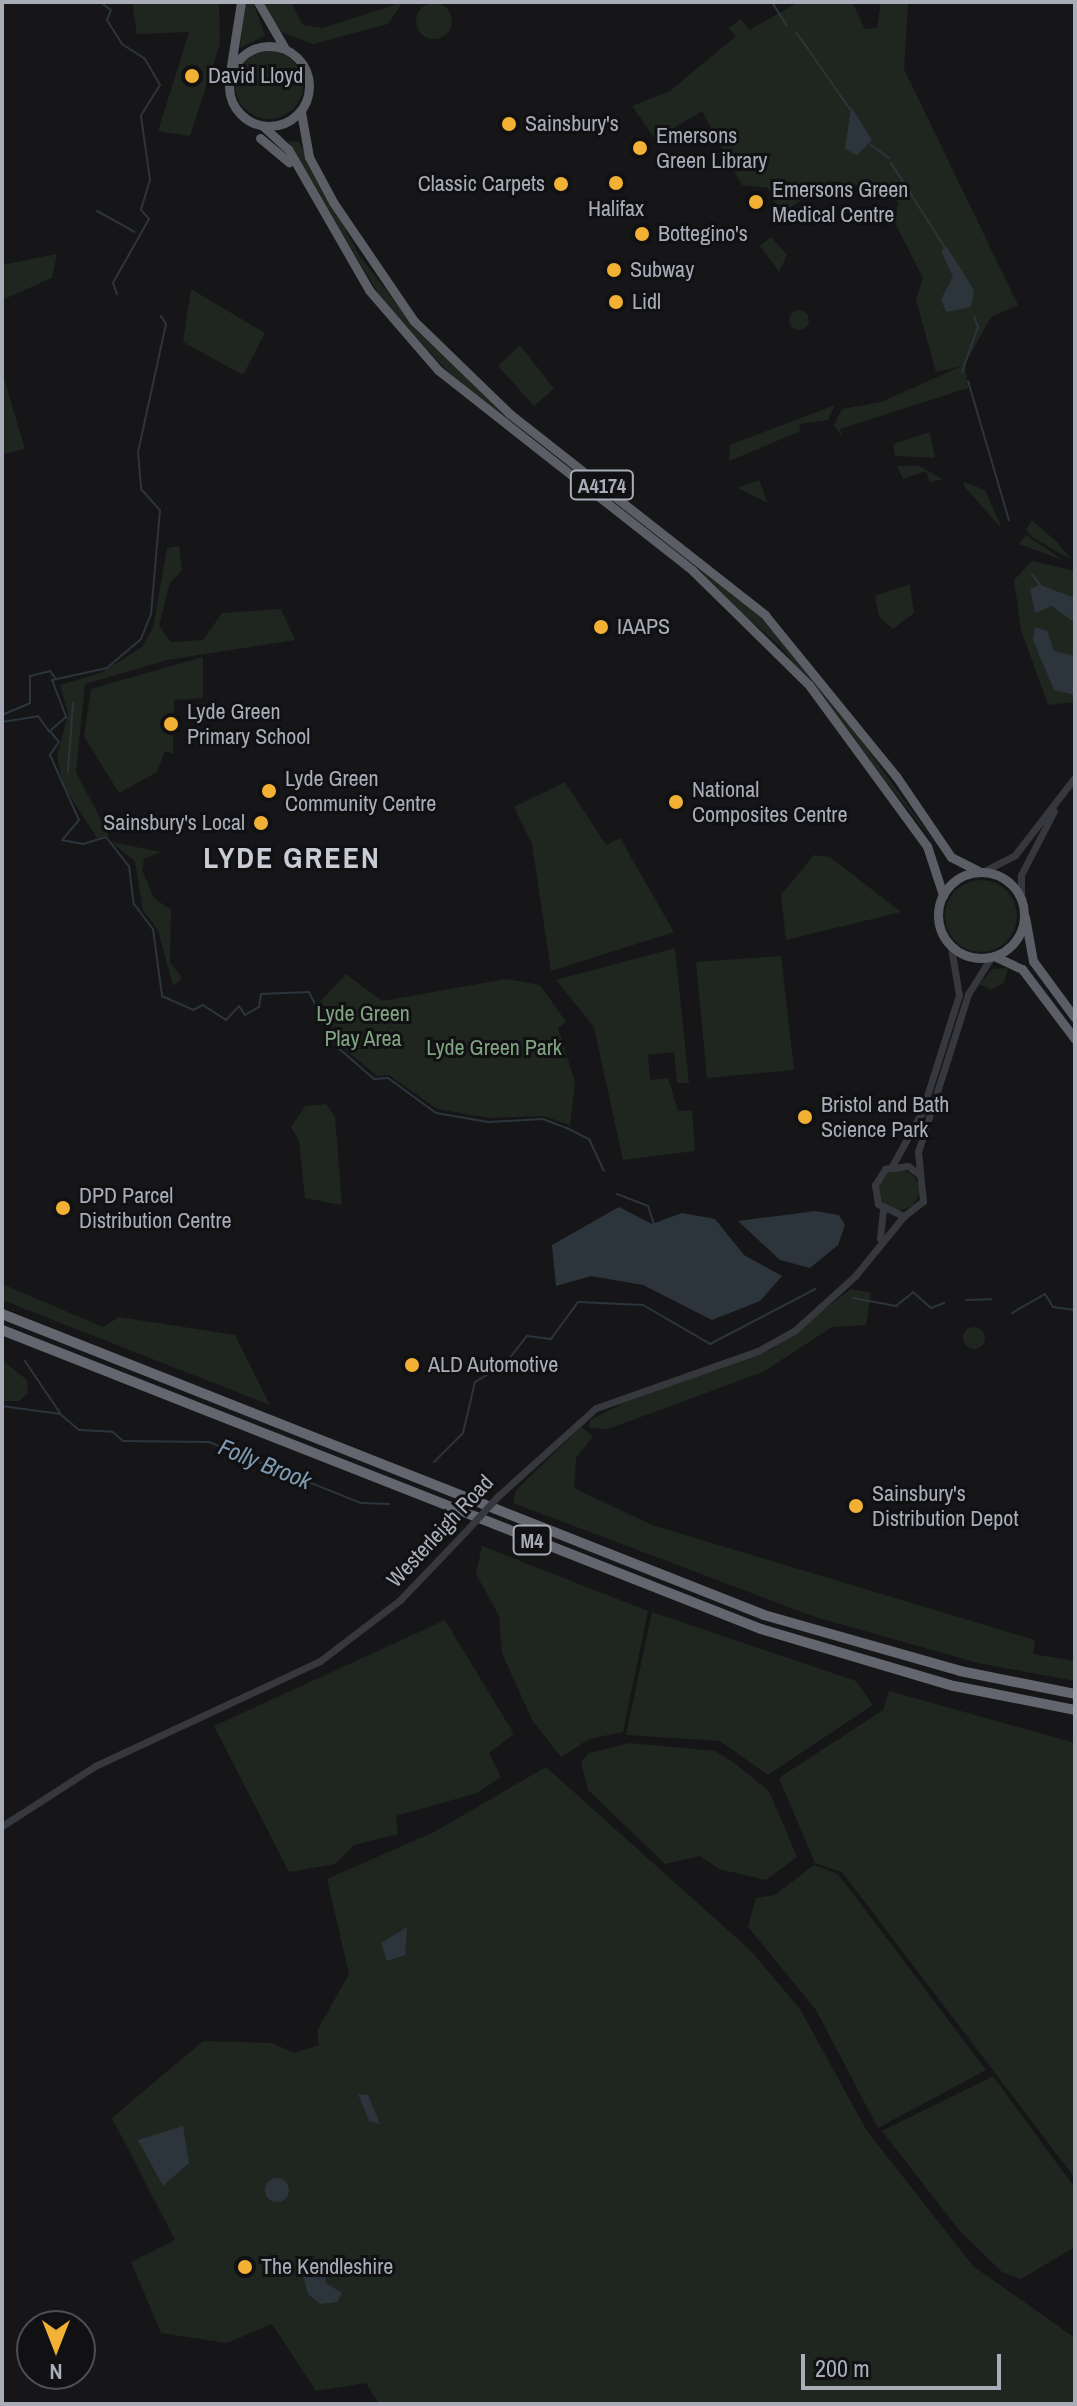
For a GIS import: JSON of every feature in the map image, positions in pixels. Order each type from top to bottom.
[{"type":"highway","points":[[229,78],[241,2]]},
{"type":"highway","name":"A4174","points":[[258,2],[285,48],[309,78],[301,112],[309,157],[333,202],[414,321],[510,414],[765,615],[888,765],[951,857],[1009,881],[1022,902]]},
{"type":"highway","points":[[229,78],[255,48],[285,48]]},
{"type":"highway","name":"A4174","points":[[229,78],[235,108],[263,126],[288,149],[327,226],[378,301],[447,378],[692,570],[809,685],[927,846],[943,895],[939,925],[951,947]]},
{"type":"highway","points":[[263,126],[301,112]]},
{"type":"highway","points":[[260,138],[284,155],[327,226]]},
{"type":"highway","points":[[943,895],[981,871]]},
{"type":"highway","points":[[993,958],[1015,939],[1022,902]]},
{"type":"highway","points":[[1022,902],[1033,961],[1075,1018]]},
{"type":"highway","points":[[951,947],[1022,969],[1075,1039]]},
{"type":"highway","name":"M4","points":[[2,1314],[764,1615],[960,1671],[1075,1694]]},
{"type":"highway","name":"M4","points":[[2,1330],[761,1629],[954,1686],[1075,1710]]},
{"type":"street","points":[[981,871],[1015,855],[1075,777]]},
{"type":"street","points":[[1022,902],[1021,875],[1063,795]]},
{"type":"street","points":[[951,947],[959,995],[922,1112],[892,1166],[875,1185],[883,1210],[904,1216],[923,1201],[918,1152],[968,994],[993,958]]},
{"type":"street","points":[[892,1166],[920,1175]]},
{"type":"street","name":"Westerleigh Road","points":[[880,1240],[883,1210]]},
{"type":"street","name":"Westerleigh Road","points":[[2,1826],[105,1761],[320,1661],[390,1609],[497,1497],[596,1408],[758,1351],[794,1331],[855,1276],[880,1240],[904,1216]]},
{"type":"green space","name":"David Lloyd","points":[[132,2],[219,2],[220,44],[190,136],[158,131],[189,32],[137,34]]},
{"type":"green space","points":[[245,2],[253,2],[265,36],[240,48]]},
{"type":"green space","points":[[264,2],[291,2],[303,25],[323,28],[403,2],[388,24],[313,44],[281,32]]},
{"type":"green space","points":[[799,2],[852,2],[865,29],[877,28],[881,2],[908,2],[904,69],[1018,305],[991,317],[965,364],[968,388],[840,429],[843,438],[834,425],[842,409],[881,402],[962,366],[936,372],[916,300],[923,278],[895,223],[898,203],[889,191],[829,181],[781,214],[768,188],[742,185],[702,111],[655,139],[632,106],[670,91],[736,36],[728,28],[741,19],[749,30]]},
{"type":"green space","points":[[434,3],[447,8],[452,21],[447,34],[434,39],[421,34],[416,21],[421,8]]},
{"type":"green space","points":[[269,51],[293,61],[303,85],[293,109],[269,119],[245,109],[235,85],[245,61]]},
{"type":"green space","points":[[287,141],[299,142],[359,255],[418,332],[562,467],[447,371],[381,298]]},
{"type":"green space","points":[[771,237],[787,255],[779,272],[760,246]]},
{"type":"green space","points":[[57,254],[52,278],[2,300],[2,265]]},
{"type":"green space","points":[[191,289],[265,333],[243,375],[183,342]]},
{"type":"green space","points":[[799,310],[806,313],[809,320],[806,327],[799,330],[792,327],[789,320],[792,313]]},
{"type":"green space","points":[[520,345],[554,389],[534,406],[498,366]]},
{"type":"green space","points":[[2,372],[25,449],[2,454]]},
{"type":"green space","points":[[835,405],[828,420],[799,424],[801,431],[729,461],[730,445]]},
{"type":"green space","points":[[930,432],[935,458],[895,456],[893,444]]},
{"type":"green space","points":[[569,466],[752,608],[829,695],[939,849],[780,646]]},
{"type":"green space","points":[[897,466],[919,466],[943,479],[930,482],[926,471],[903,479]]},
{"type":"green space","points":[[759,480],[768,503],[737,488]]},
{"type":"green space","points":[[964,482],[985,490],[1002,529],[963,485]]},
{"type":"green space","points":[[1032,520],[1072,560],[1032,537],[1026,530]]},
{"type":"green space","points":[[1026,535],[1030,538],[1063,560],[1019,544]]},
{"type":"green space","points":[[179,546],[182,570],[170,583],[159,626],[171,642],[203,640],[222,613],[281,609],[295,640],[167,660],[85,684],[76,772],[109,835],[97,838],[63,785],[57,757],[68,714],[60,685],[101,673],[142,647],[153,628],[167,548]]},
{"type":"green space","points":[[1032,561],[1075,571],[1075,702],[1048,705],[1021,630],[1014,580]]},
{"type":"green space","points":[[910,584],[914,613],[893,629],[879,617],[875,596]]},
{"type":"green space","points":[[203,657],[203,698],[174,700],[173,754],[165,751],[157,772],[119,793],[84,736],[91,689]]},
{"type":"green space","points":[[565,782],[606,845],[620,838],[674,932],[551,971],[532,844],[514,807]]},
{"type":"green space","points":[[111,842],[161,852],[144,859],[142,870],[154,898],[171,910],[170,962],[182,978],[173,986],[158,930],[143,911],[135,861]]},
{"type":"green space","points":[[814,855],[830,857],[901,912],[786,940],[781,895]]},
{"type":"green space","points":[[974,880],[988,880],[1007,890],[1017,909],[1017,923],[1007,942],[988,952],[974,952],[955,942],[945,923],[945,909],[955,890]]},
{"type":"green space","points":[[675,948],[689,1083],[677,1083],[674,1052],[648,1055],[650,1080],[668,1078],[678,1111],[692,1110],[695,1151],[623,1160],[594,1027],[556,980]]},
{"type":"green space","points":[[781,956],[794,1070],[707,1078],[696,962]]},
{"type":"green space","points":[[1008,968],[1004,983],[991,990],[979,984],[993,969]]},
{"type":"green space","name":"Lyde Green Park","points":[[346,974],[382,1001],[506,979],[540,985],[566,1022],[558,1028],[575,1082],[570,1125],[544,1116],[489,1118],[437,1109],[389,1075],[377,1076],[339,1044],[320,1002]]},
{"type":"green space","points":[[326,1104],[335,1117],[342,1205],[305,1198],[299,1141],[291,1127],[305,1106]]},
{"type":"green space","points":[[899,1170],[913,1176],[919,1190],[913,1204],[899,1210],[885,1204],[879,1190],[885,1176]]},
{"type":"green space","points":[[2,1284],[103,1327],[119,1317],[235,1335],[270,1405],[2,1300]]},
{"type":"green space","points":[[851,1289],[871,1293],[866,1325],[832,1327],[763,1372],[608,1429],[589,1428],[590,1420],[644,1393],[772,1349]]},
{"type":"green space","points":[[974,1327],[982,1330],[985,1338],[982,1346],[974,1349],[966,1346],[963,1338],[966,1330]]},
{"type":"green space","points":[[2,1360],[27,1380],[28,1393],[19,1401],[2,1401]]},
{"type":"green space","points":[[581,1427],[593,1436],[576,1458],[574,1488],[652,1525],[1035,1640],[1033,1654],[1075,1661],[1075,1681],[978,1663],[815,1617],[513,1503],[516,1490]]},
{"type":"green space","points":[[482,1546],[648,1611],[623,1732],[589,1739],[561,1757],[532,1720],[502,1653],[499,1616],[476,1574]]},
{"type":"green space","points":[[652,1612],[856,1681],[873,1705],[768,1775],[720,1741],[626,1735]]},
{"type":"green space","points":[[445,1620],[514,1734],[489,1753],[501,1777],[477,1793],[396,1816],[398,1834],[354,1845],[335,1864],[289,1872],[214,1726]]},
{"type":"green space","points":[[889,1691],[1075,1743],[1075,2178],[842,1872],[815,1863],[779,1778],[883,1710]]},
{"type":"green space","points":[[629,1743],[715,1751],[733,1762],[769,1791],[797,1857],[766,1880],[719,1869],[700,1856],[665,1864],[588,1790],[581,1762],[589,1753]]},
{"type":"green space","points":[[546,1767],[750,1950],[800,2009],[867,2131],[973,2266],[1075,2338],[1075,2404],[379,2404],[366,2383],[316,2391],[272,2324],[227,2343],[161,2333],[131,2262],[175,2240],[112,2118],[203,2041],[272,2043],[294,2053],[319,2045],[317,2031],[349,1974],[327,1879],[434,1832]]},
{"type":"green space","points":[[814,1865],[838,1874],[986,2070],[878,2128],[816,2010],[748,1927],[756,1898],[775,1895]]},
{"type":"green space","points":[[993,2076],[1075,2188],[1075,2247],[1021,2279],[1002,2272],[959,2230],[882,2131]]},
{"type":"shaded area","points":[[851,107],[872,140],[857,155],[845,149]]},
{"type":"shaded area","points":[[947,247],[974,290],[971,307],[946,312],[941,299],[953,277],[941,251]]},
{"type":"shaded area","points":[[1040,585],[1075,598],[1075,623],[1052,606],[1035,613],[1030,589]]},
{"type":"shaded area","points":[[1035,627],[1047,631],[1054,651],[1075,656],[1075,695],[1054,690],[1033,640]]},
{"type":"shaded area","points":[[619,1207],[652,1224],[682,1213],[715,1219],[744,1255],[782,1276],[760,1301],[712,1320],[643,1285],[591,1276],[556,1286],[552,1245]]},
{"type":"shaded area","points":[[815,1211],[839,1215],[845,1225],[838,1245],[810,1268],[780,1260],[738,1221]]},
{"type":"shaded area","points":[[407,1927],[405,1955],[387,1961],[381,1943]]},
{"type":"shaded area","points":[[358,2094],[368,2095],[380,2124],[369,2121]]},
{"type":"shaded area","points":[[183,2126],[189,2163],[163,2186],[138,2140]]},
{"type":"shaded area","points":[[277,2178],[285,2182],[289,2190],[285,2198],[277,2202],[269,2198],[265,2190],[269,2182]]},
{"type":"shaded area","points":[[309,2259],[324,2263],[326,2283],[342,2293],[337,2302],[320,2304],[308,2294],[302,2272]]},
{"type":"waterway","points":[[100,2],[111,10],[107,20],[122,44],[145,59],[160,85],[141,116],[150,180],[141,210],[149,219],[113,283],[117,294]]},
{"type":"waterway","points":[[772,2],[787,26]]},
{"type":"waterway","points":[[796,32],[850,109]]},
{"type":"waterway","points":[[871,145],[889,158]]},
{"type":"waterway","points":[[891,163],[946,249]]},
{"type":"waterway","points":[[97,211],[135,232]]},
{"type":"waterway","points":[[161,316],[166,324],[138,452],[141,489],[160,510],[151,614],[141,639],[107,668],[52,680],[66,717],[50,731],[59,742],[50,755],[79,820],[62,840],[83,844],[106,837],[129,866],[134,904],[153,929],[162,996],[193,1010],[203,1005],[226,1020],[239,1006],[245,1015],[259,1007],[261,994],[309,992],[336,1046],[374,1079],[388,1078],[436,1113],[488,1122],[543,1119],[567,1128],[589,1139],[604,1171]]},
{"type":"waterway","points":[[962,372],[978,327],[974,317]]},
{"type":"waterway","points":[[968,381],[1009,520]]},
{"type":"waterway","points":[[1032,574],[1040,585]]},
{"type":"waterway","points":[[2,715],[30,703],[30,676],[50,671],[55,678]]},
{"type":"waterway","points":[[68,772],[73,702]]},
{"type":"waterway","points":[[2,722],[38,716],[49,731]]},
{"type":"waterway","points":[[617,1194],[648,1206],[654,1224]]},
{"type":"waterway","name":"Folly Brook","points":[[434,1462],[463,1433],[475,1382],[505,1364],[527,1336],[551,1339],[578,1302],[643,1305],[710,1344],[815,1289]]},
{"type":"waterway","name":"Folly Brook","points":[[853,1298],[896,1306],[913,1292],[931,1308],[944,1303]]},
{"type":"waterway","name":"Folly Brook","points":[[1012,1313],[1045,1294],[1053,1307],[1075,1310]]},
{"type":"waterway","name":"Folly Brook","points":[[966,1300],[991,1299]]},
{"type":"waterway","points":[[25,1361],[60,1413]]},
{"type":"waterway","name":"Folly Brook","points":[[2,1406],[60,1414],[79,1430],[113,1432],[123,1441],[209,1442],[361,1503],[389,1504]]},
{"type":"waterway","name":"Folly Brook","points":[[1075,1411],[1075,1417]]},
{"type":"place","name":"David Lloyd","points":[[192,76]]},
{"type":"place","name":"Sainsbury's","points":[[509,124]]},
{"type":"place","name":"Emersons Green Library","points":[[640,148]]},
{"type":"place","name":"Halifax","points":[[616,183]]},
{"type":"place","name":"Classic Carpets","points":[[561,184]]},
{"type":"place","name":"Emersons Green Medical Centre","points":[[756,202]]},
{"type":"place","name":"Bottegino's","points":[[642,234]]},
{"type":"place","name":"Subway","points":[[614,270]]},
{"type":"place","name":"Lidl","points":[[616,302]]},
{"type":"place","name":"IAAPS","points":[[601,627]]},
{"type":"place","name":"Lyde Green Primary School","points":[[171,724]]},
{"type":"place","name":"Lyde Green Community Centre","points":[[269,791]]},
{"type":"place","name":"National Composites Centre","points":[[676,802]]},
{"type":"place","name":"Sainsbury's Local","points":[[261,823]]},
{"type":"place","name":"Bristol and Bath Science Park","points":[[805,1117]]},
{"type":"place","name":"DPD Parcel Distribution Centre","points":[[63,1208]]},
{"type":"place","name":"ALD Automotive","points":[[412,1365]]},
{"type":"place","name":"Sainsbury's Distribution Depot","points":[[856,1506]]},
{"type":"place","name":"The Kendleshire","points":[[245,2267]]},
{"type":"district","name":"LYDE GREEN","points":[[292,857]]},
{"type":"park label","name":"Lyde Green Play Area","points":[[363,1026]]}]
